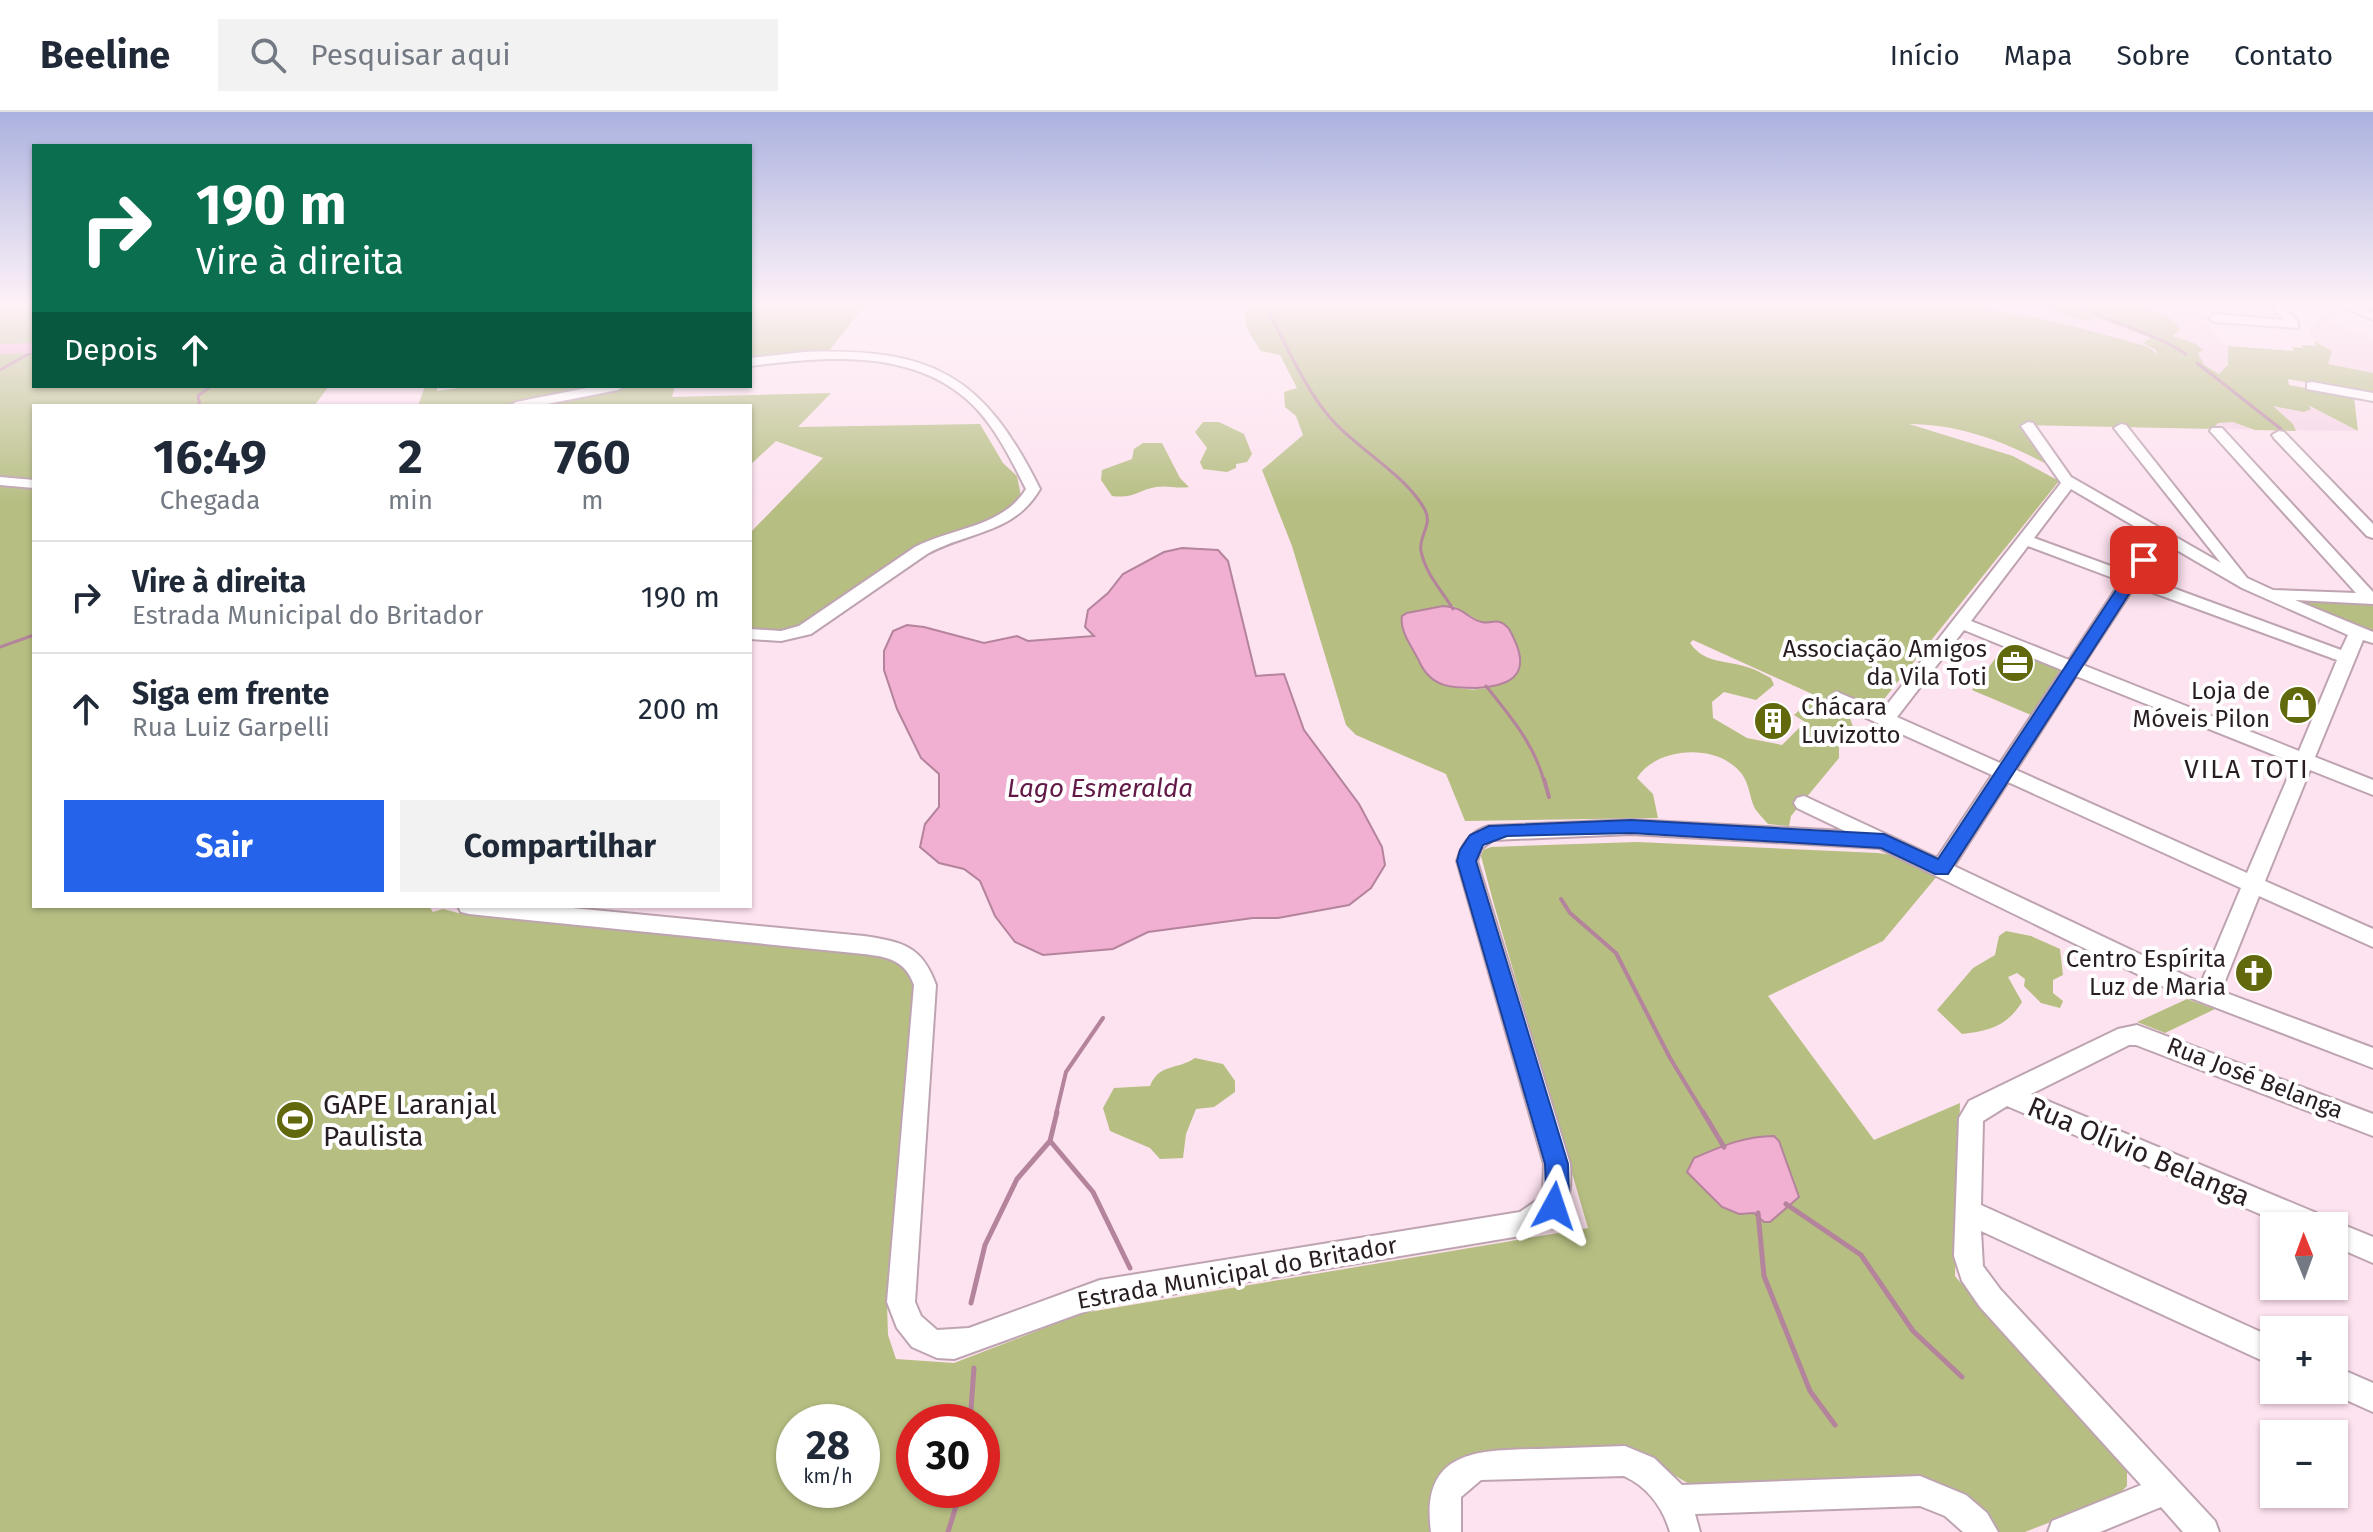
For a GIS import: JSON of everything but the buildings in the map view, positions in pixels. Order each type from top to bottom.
[{"type":"street","points":[[752,634],[781,636],[805,630],[928,548],[1010,516],[1024,504],[1033,489],[985,410],[967,392],[925,371]]},
{"type":"street","points":[[2312,386],[2373,397]]},
{"type":"street","points":[[526,404],[608,388]]},
{"type":"street","points":[[2028,426],[2068,481],[2248,585],[2365,635],[2347,658],[2207,996]]},
{"type":"street","points":[[2121,428],[2248,585]]},
{"type":"street","points":[[2217,431],[2372,599]]},
{"type":"street","points":[[2373,514],[2297,436],[2279,435],[2373,533]]},
{"type":"street","points":[[0,481],[32,484]]},
{"type":"street","points":[[1885,720],[2068,481]]},
{"type":"street","points":[[1941,869],[2160,534]]},
{"type":"street","points":[[2023,539],[2347,658]]},
{"type":"street","points":[[2264,593],[2372,599]]},
{"type":"street","points":[[1961,623],[2373,788]]},
{"type":"street","points":[[1837,698],[2373,938]]},
{"type":"street","points":[[1804,803],[2207,996],[2373,1058]]},
{"type":"street","name":"Estrada Municipal do Britador","points":[[489,908],[864,945],[907,954],[915,960],[925,985],[901,1302],[905,1319],[918,1336],[948,1345],[967,1342],[1100,1293],[1520,1224],[1540,1217],[1554,1206],[1558,1193],[1557,1164],[1467,861],[1469,850],[1477,840],[1489,833],[1631,827],[1884,841]]},
{"type":"street","name":"Rua José Belanga","points":[[2006,1095],[2126,1036],[2137,1035],[2373,1125]]},
{"type":"street","points":[[2006,1095],[1978,1109],[1971,1118],[1967,1256],[1981,1287],[2204,1532]]},
{"type":"street","name":"Rua Olívio Belanga","points":[[2006,1095],[2284,1212]]},
{"type":"street","points":[[1968,1212],[2260,1346]]},
{"type":"street","points":[[2348,1239],[2373,1250]]},
{"type":"street","points":[[2348,1386],[2373,1398]]},
{"type":"street","points":[[1446,1532],[1445,1495],[1451,1482],[1462,1471],[1481,1465],[1625,1461],[1643,1469],[1676,1500],[1685,1532]]},
{"type":"street","points":[[2063,1532],[2165,1490]]},
{"type":"street","points":[[1676,1500],[1920,1491],[1954,1504],[1973,1518],[1983,1532]]},
{"type":"shaded area","points":[[2143,371],[2253,371],[2264,383],[2358,431],[2217,429]]},
{"type":"shaded area","points":[[2332,371],[2373,371],[2373,394]]},
{"type":"green space","points":[[0,371],[32,371],[32,388],[328,388],[316,404],[32,404],[32,480],[0,476]]},
{"type":"green space","points":[[1288,371],[2373,373],[2373,394],[2288,379],[2289,385],[2354,397],[2358,431],[2308,405],[2311,409],[2304,412],[2273,406],[2293,424],[2296,431],[2255,430],[2233,422],[2218,423],[2215,426],[2217,429],[2022,425],[2050,466],[1982,436],[1946,427],[1909,424],[2013,456],[2059,481],[1868,719],[1847,710],[1856,735],[1839,743],[1839,758],[1791,816],[1789,826],[1768,824],[1753,804],[1739,770],[1723,759],[1697,752],[1656,761],[1637,778],[1653,794],[1658,818],[1465,821],[1446,774],[1356,735],[1346,725],[1292,546],[1262,470],[1303,435],[1296,416],[1285,407],[1284,392],[1297,388]],"holes":[[[1453,606],[1483,623],[1493,621],[1508,627],[1516,644],[1520,669],[1497,685],[1471,689],[1445,683],[1422,667],[1401,621],[1402,616]],[[1693,640],[1821,698],[1812,699],[1794,715],[1805,722],[1782,745],[1747,738],[1713,718],[1712,702],[1724,692],[1756,700],[1774,685],[1771,678],[1750,668],[1702,655],[1690,643]]]},
{"type":"green space","points":[[424,388],[437,388],[437,391],[459,388],[595,388],[512,404],[419,404]]},
{"type":"green space","points":[[625,388],[674,388],[672,397],[831,393],[798,427],[980,424],[1003,463],[1017,476],[1021,496],[994,519],[935,538],[891,562],[801,626],[767,631],[752,628],[752,531],[823,458],[776,441],[752,463],[752,404],[541,404]]},
{"type":"green space","points":[[1203,422],[1219,422],[1244,434],[1252,454],[1247,462],[1236,464],[1236,468],[1227,472],[1203,469],[1200,462],[1207,448],[1195,432]]},
{"type":"green space","points":[[1143,443],[1162,443],[1180,478],[1189,487],[1150,488],[1131,495],[1112,496],[1101,480],[1102,470],[1132,459],[1134,449]]},
{"type":"green space","points":[[0,486],[32,488],[32,908],[430,908],[433,912],[443,909],[466,915],[860,954],[901,965],[914,987],[887,1305],[888,1335],[896,1359],[954,1363],[1083,1313],[1588,1228],[1493,901],[1481,856],[1483,850],[1491,847],[1637,842],[1878,853],[1900,856],[1938,875],[1883,941],[1768,996],[1874,1140],[1960,1103],[1955,1276],[2000,1330],[2006,1329],[2127,1467],[2127,1486],[2117,1496],[2025,1532],[2000,1532],[1964,1502],[1691,1485],[1634,1452],[1484,1453],[1467,1458],[1443,1475],[1433,1491],[1436,1532],[0,1532]]},
{"type":"green space","points":[[2294,600],[2373,604],[2373,633],[2295,603]]},
{"type":"green space","points":[[2003,648],[2060,670],[2031,715],[1972,690]]},
{"type":"green space","points":[[2006,931],[2031,936],[2060,949],[2063,975],[2053,980],[2053,993],[2063,1001],[2060,1008],[2041,1003],[2024,986],[2025,979],[2017,973],[2008,977],[2022,1002],[2010,1017],[1996,1026],[1962,1034],[1937,1010],[1973,968],[1995,955],[1999,936]]},
{"type":"green space","points":[[2187,999],[2215,1009],[2165,1033],[2137,1022]]},
{"type":"green space","points":[[1195,1058],[1223,1064],[1235,1081],[1235,1092],[1214,1107],[1196,1109],[1186,1134],[1183,1158],[1160,1159],[1150,1148],[1110,1131],[1103,1108],[1114,1088],[1150,1086],[1164,1070]]},
{"type":"water","name":"Lago Esmeralda","points":[[1182,548],[1218,550],[1228,561],[1256,676],[1284,674],[1304,730],[1359,804],[1382,847],[1385,865],[1371,888],[1349,905],[1278,918],[1253,918],[1148,932],[1113,949],[1043,955],[1015,942],[995,916],[980,881],[964,869],[939,863],[920,847],[925,824],[939,807],[939,774],[921,758],[897,709],[884,670],[884,651],[893,631],[907,625],[984,643],[1017,636],[1028,641],[1094,636],[1085,627],[1088,610],[1108,593],[1123,574],[1164,552]]},
{"type":"water","points":[[1443,606],[1456,608],[1477,620],[1506,625],[1519,653],[1520,663],[1514,677],[1498,685],[1467,688],[1443,685],[1430,677],[1407,639],[1402,616]]},
{"type":"water","points":[[1774,1136],[1779,1141],[1799,1197],[1770,1222],[1764,1222],[1754,1213],[1739,1214],[1722,1207],[1687,1172],[1694,1158],[1713,1150],[1742,1140]]},
{"type":"waterway","points":[[1299,371],[1333,421],[1407,486],[1425,510],[1427,521],[1421,546],[1423,560],[1453,609]]},
{"type":"waterway","points":[[2208,371],[2281,429]]},
{"type":"waterway","points":[[200,404],[198,396],[208,388]]},
{"type":"waterway","points":[[0,647],[32,636]]},
{"type":"waterway","points":[[1486,686],[1528,743],[1544,781]]},
{"type":"waterway","points":[[1544,779],[1549,797]]},
{"type":"waterway","points":[[1561,899],[1570,913],[1616,953],[1670,1058],[1704,1114]]},
{"type":"waterway","points":[[1056,1114],[1066,1072],[1103,1018]]},
{"type":"waterway","points":[[971,1303],[985,1245],[1017,1179],[1050,1141],[1057,1112]]},
{"type":"waterway","points":[[1703,1112],[1724,1147]]},
{"type":"waterway","points":[[1051,1142],[1093,1192],[1130,1268]]},
{"type":"waterway","points":[[1786,1204],[1861,1255],[1913,1331],[1962,1377]]},
{"type":"waterway","points":[[1758,1213],[1764,1276],[1810,1391],[1835,1425]]},
{"type":"waterway","points":[[971,1404],[974,1368]]},
{"type":"waterway","points":[[948,1532],[955,1508]]},
{"type":"place","name":"Associação Amigos da Vila Toti","points":[[2015,663]]},
{"type":"place","name":"Loja de Móveis Pilon","points":[[2298,705]]},
{"type":"place","name":"Chácara Luvizotto","points":[[1773,721]]},
{"type":"place","name":"Centro Espírita Luz de Maria","points":[[2254,973]]},
{"type":"place","name":"GAPE Laranjal Paulista","points":[[295,1120]]},
{"type":"district","name":"VILA TOTI","points":[[2247,769]]},
{"type":"route","points":[[1554,1206],[1558,1193],[1557,1164],[1467,861],[1469,850],[1477,840],[1489,833],[1507,830],[1631,827],[1884,841],[1941,869],[2144,560]]}]
